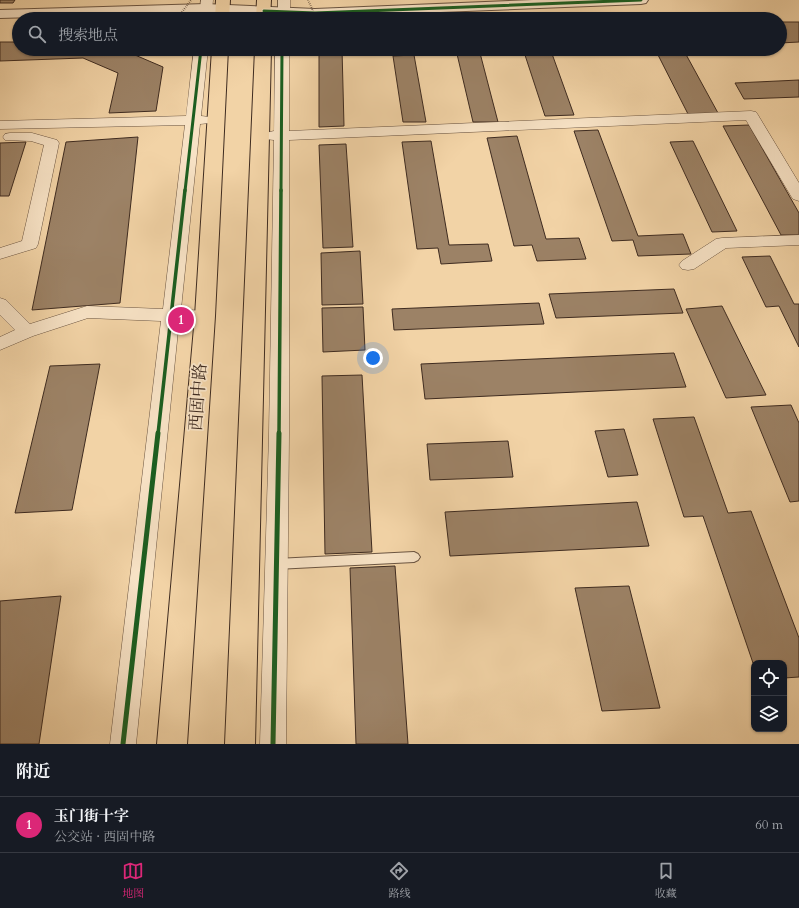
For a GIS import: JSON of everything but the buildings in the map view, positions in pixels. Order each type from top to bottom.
[{"type":"main road","name":"西固中路","points":[[172,744],[205,316],[220,56]]},
{"type":"main road","points":[[240,744],[271,136],[264,56]]},
{"type":"street","points":[[362,12],[641,0]]},
{"type":"street","points":[[82,12],[222,9],[284,10],[300,12]]},
{"type":"street","points":[[0,14],[12,14]]},
{"type":"street","points":[[123,744],[200,56]]},
{"type":"street","points":[[273,744],[276,564],[271,136],[281,56]]},
{"type":"street","points":[[271,136],[751,115],[799,196]]},
{"type":"street","points":[[0,125],[216,120]]},
{"type":"street","points":[[0,137],[32,137],[52,142],[30,244],[0,254]]},
{"type":"street","points":[[688,265],[722,243],[799,240]]},
{"type":"street","points":[[0,304],[27,332]]},
{"type":"street","points":[[0,344],[27,332],[87,312],[205,316]]},
{"type":"lane","points":[[276,564],[414,557]]},
{"type":"path","points":[[182,12],[191,0]]},
{"type":"path","points":[[308,0],[312,12]]},
{"type":"cycle path","points":[[340,12],[641,0]]},
{"type":"cycle path","points":[[264,11],[290,12]]},
{"type":"cycle path","points":[[123,744],[200,56]]},
{"type":"cycle path","points":[[273,744],[279,434],[282,56]]},
{"type":"place","name":"玉门街十字","points":[[181,320]]}]
